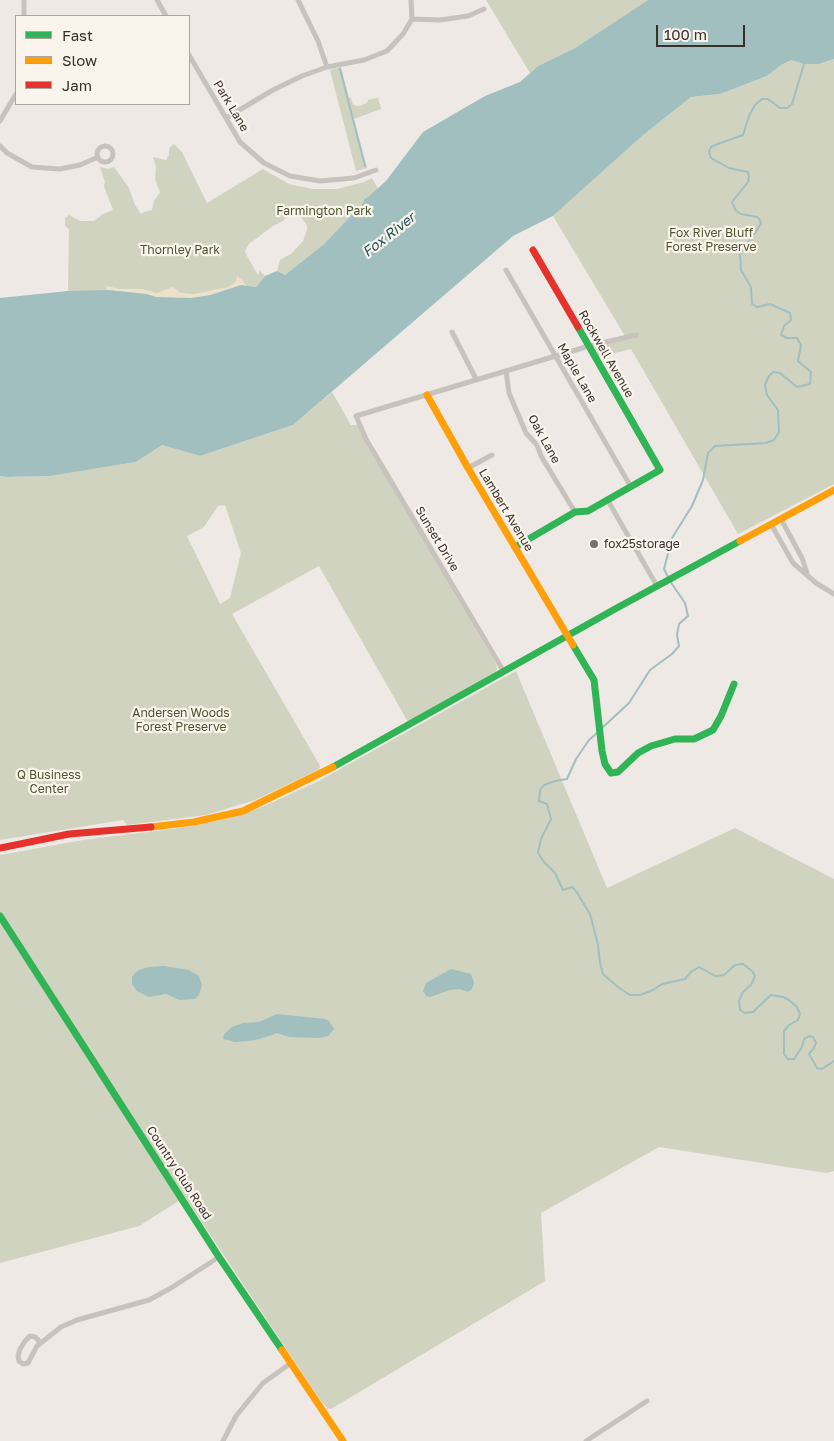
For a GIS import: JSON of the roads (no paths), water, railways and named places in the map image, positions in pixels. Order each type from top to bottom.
[{"type":"street","points":[[24,0],[24,15]]},
{"type":"street","points":[[157,0],[165,15]]},
{"type":"street","points":[[298,0],[318,41],[327,67]]},
{"type":"street","points":[[226,118],[280,86],[302,76],[327,67],[364,60],[387,51],[403,34],[412,19],[411,0]]},
{"type":"street","points":[[412,19],[450,19],[468,16],[484,9]]},
{"type":"street","name":"Park Lane","points":[[190,57],[240,142],[264,163],[290,176],[320,181],[354,178],[376,170]]},
{"type":"street","points":[[0,121],[15,96]]},
{"type":"street","points":[[0,146],[7,153],[32,167],[60,169],[80,165],[98,157]]},
{"type":"street","name":"Rockwell Avenue","points":[[533,250],[660,469],[631,487]]},
{"type":"street","name":"Maple Lane","points":[[506,270],[631,487]]},
{"type":"street","points":[[452,332],[476,379]]},
{"type":"street","points":[[427,394],[588,346],[636,335]]},
{"type":"street","name":"Oak Lane","points":[[506,371],[509,393],[526,433],[537,445],[541,456],[574,512]]},
{"type":"street","name":"Sunset Drive","points":[[427,394],[356,416],[366,438],[504,672]]},
{"type":"street","name":"Lambert Avenue","points":[[427,394],[468,468],[594,680],[602,751],[605,764],[611,773],[618,772],[638,753],[650,746],[676,739],[694,739],[713,730],[734,684]]},
{"type":"street","points":[[468,468],[492,456]]},
{"type":"street","points":[[515,547],[574,512],[588,511],[631,487]]},
{"type":"street","points":[[0,848],[69,834],[128,830],[194,822],[242,811],[321,774],[660,584],[834,490]]},
{"type":"street","points":[[607,499],[660,584]]},
{"type":"street","points":[[781,519],[802,558],[807,574]]},
{"type":"street","points":[[771,524],[793,563],[816,583],[834,594]]},
{"type":"street","name":"Country Club Road","points":[[0,916],[220,1257],[342,1441]]},
{"type":"street","points":[[41,1343],[35,1337],[30,1336],[20,1349],[19,1361],[23,1364],[28,1363],[41,1343],[57,1330],[76,1320],[148,1300],[172,1288],[220,1257]]},
{"type":"street","points":[[223,1441],[236,1416],[263,1383],[291,1364]]},
{"type":"street","points":[[586,1441],[647,1401]]},
{"type":"water","name":"Fox River","points":[[648,0],[834,0],[834,59],[819,64],[804,64],[791,60],[767,76],[720,94],[691,97],[642,136],[553,216],[513,236],[293,425],[200,456],[162,445],[136,462],[50,476],[0,476],[0,298],[68,291],[108,290],[157,297],[191,298],[210,295],[241,285],[256,287],[265,276],[277,271],[285,275],[324,244],[363,203],[364,199],[386,181],[423,132],[485,96],[520,82],[538,66],[575,48]]},
{"type":"water","points":[[164,966],[189,970],[199,976],[202,985],[199,995],[195,999],[180,1000],[166,994],[149,997],[137,991],[132,984],[132,977],[135,973],[149,967]]},
{"type":"water","points":[[451,969],[471,974],[474,983],[472,989],[468,992],[459,989],[430,997],[426,996],[423,991],[426,983]]},
{"type":"water","points":[[277,1014],[325,1019],[329,1021],[334,1029],[328,1036],[320,1038],[289,1037],[277,1033],[249,1041],[235,1042],[223,1039],[224,1034],[232,1027],[243,1023],[259,1022]]},
{"type":"waterway","points":[[668,577],[664,569],[672,538],[692,506],[703,480],[708,453],[715,446],[766,443],[774,440],[779,432],[778,410],[767,395],[765,385],[773,372],[780,373],[797,387],[810,384],[811,372],[798,361],[801,345],[797,338],[787,338],[781,335],[784,326],[791,320],[790,313],[770,304],[757,307],[752,304],[751,287],[741,270],[740,254],[761,224],[757,217],[741,214],[736,211],[732,202],[748,182],[748,172],[729,168],[711,158],[709,152],[711,147],[743,135],[749,116],[755,105],[762,99],[768,99],[780,108],[787,108],[792,104],[803,62]]},
{"type":"waterway","points":[[340,69],[365,166]]},
{"type":"waterway","points":[[602,728],[629,703],[650,670],[672,654],[679,646],[677,635],[679,624],[688,616],[685,603],[670,581]]},
{"type":"waterway","points":[[597,733],[589,740],[576,759],[567,779],[544,785],[540,790],[539,801],[547,804],[551,819],[541,839],[538,853],[555,873],[563,890],[572,887],[590,914],[603,974],[630,995],[640,995],[662,984],[685,979],[699,967],[715,976],[724,975],[735,965],[743,964],[755,976],[739,1001],[740,1010],[745,1013],[753,1012],[771,995],[789,1000],[797,1007],[800,1014],[798,1020],[789,1025],[784,1031],[784,1054],[788,1059],[794,1059],[802,1047],[804,1039],[809,1036],[813,1037],[816,1043],[809,1054],[817,1068],[822,1069],[834,1061]]},
{"type":"place","name":"fox25storage","points":[[594,544]]},
{"type":"park label","name":"Farmington Park","points":[[324,211]]},
{"type":"park label","name":"Fox River Bluff Forest Preserve","points":[[711,240]]},
{"type":"park label","name":"Thornley Park","points":[[180,250]]},
{"type":"park label","name":"Andersen Woods Forest Preserve","points":[[181,720]]},
{"type":"park label","name":"Q Business Center","points":[[49,782]]}]
